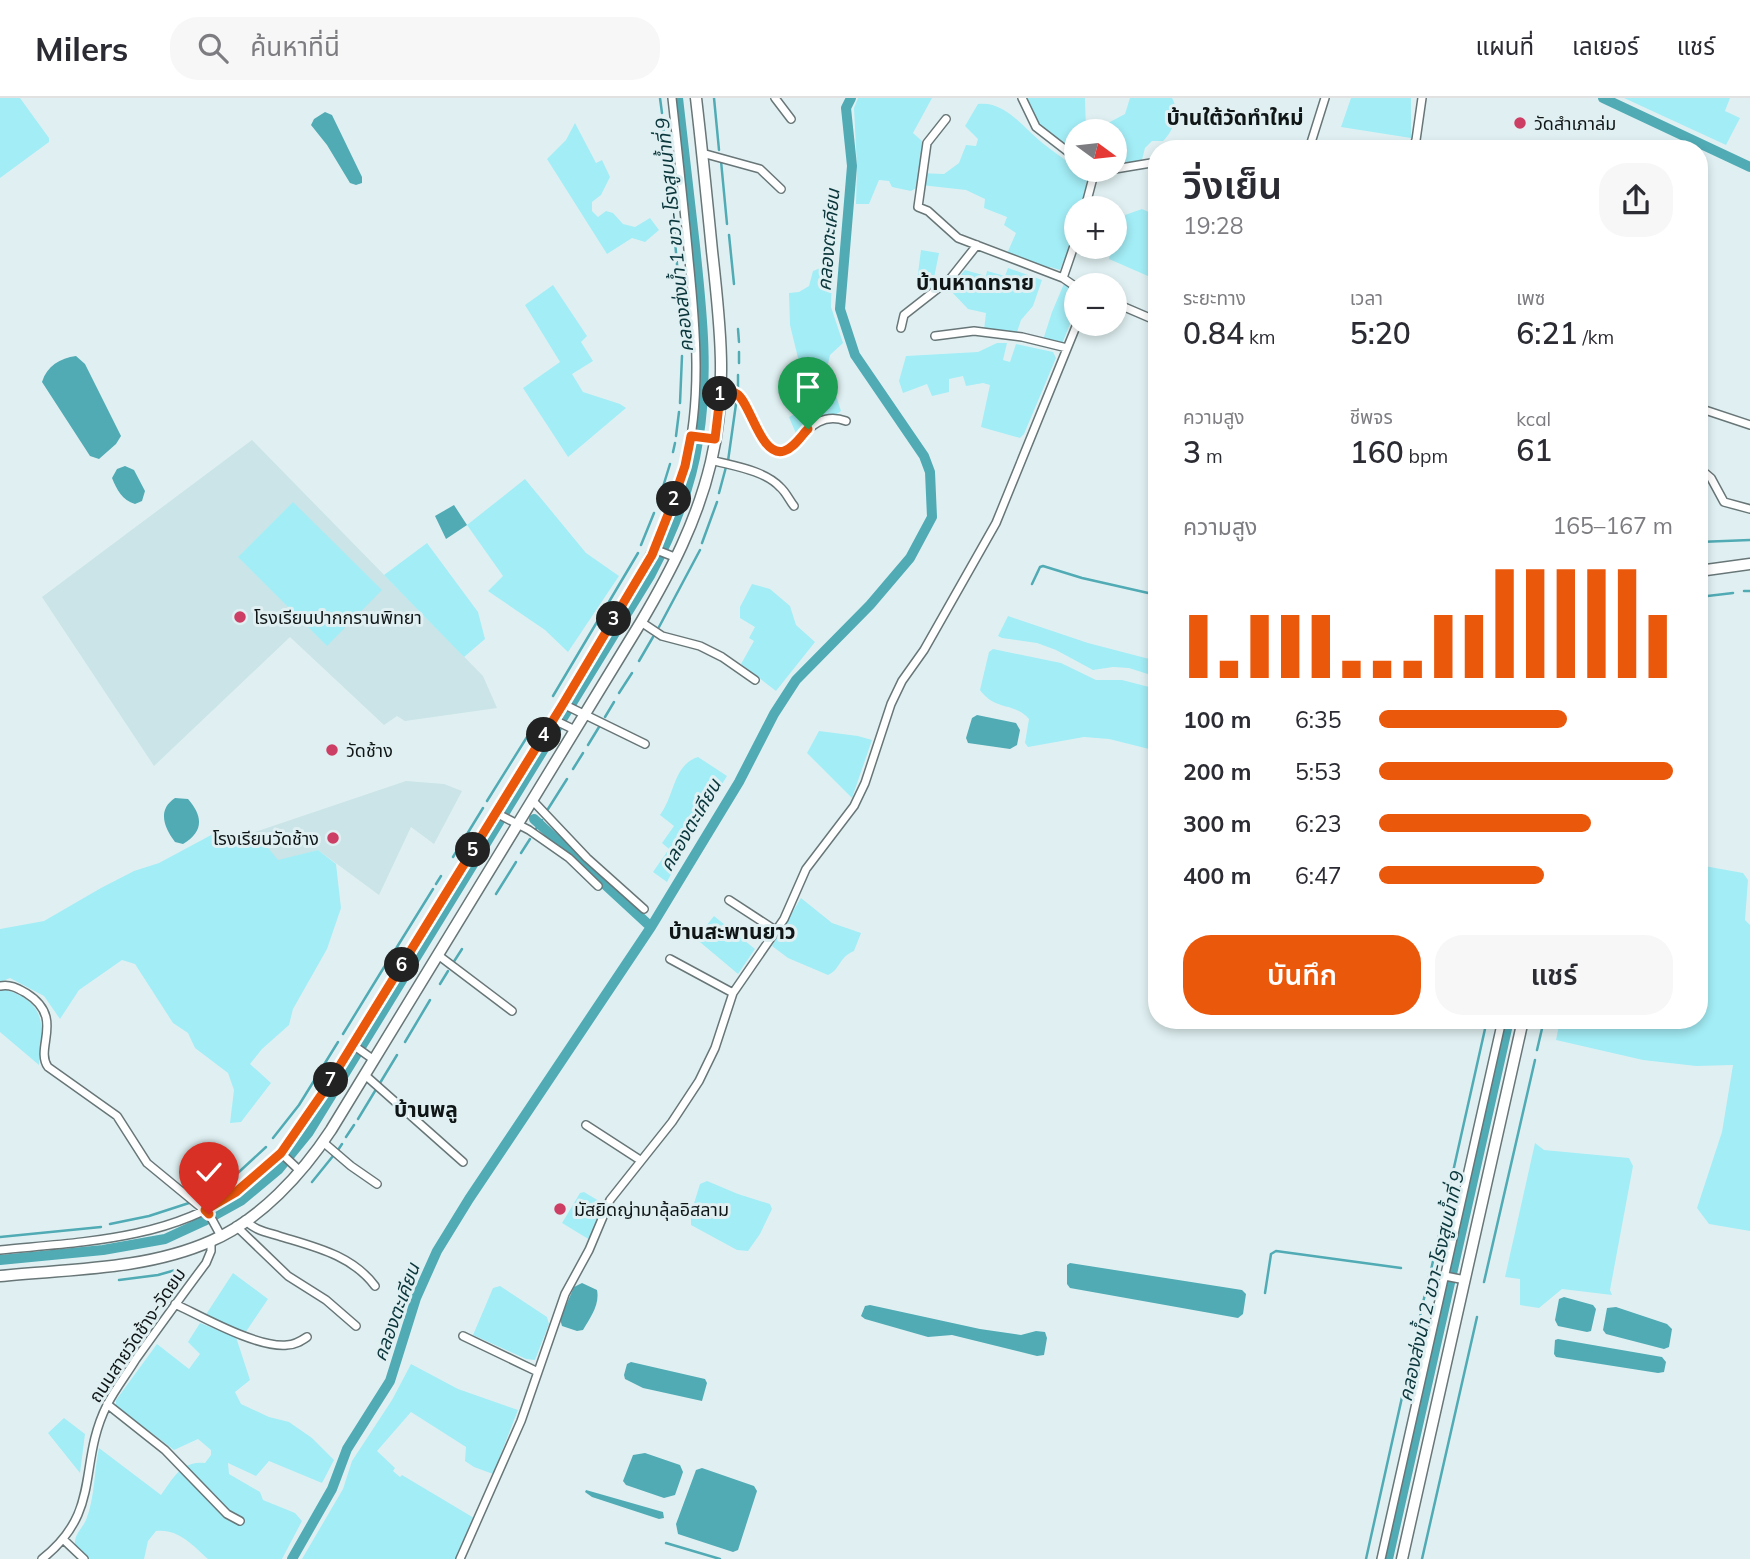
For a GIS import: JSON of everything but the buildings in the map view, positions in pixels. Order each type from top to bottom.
[{"type":"main road","points":[[0,1276],[137,1262],[211,1241],[219,1231],[240,1223],[274,1197],[297,1168],[323,1142],[365,1075],[371,1058],[438,955],[514,823],[533,801],[571,728],[641,622],[697,509],[711,460],[710,439],[721,388],[722,344],[696,98]]},
{"type":"main road","points":[[1708,569],[1750,564]]},
{"type":"main road","points":[[1402,1559],[1462,1280],[1521,1029]]},
{"type":"street","points":[[0,1250],[133,1235],[157,1229],[207,1212],[283,1155],[498,814],[656,550],[693,436],[696,363],[695,328],[672,98]]},
{"type":"street","points":[[775,98],[791,119]]},
{"type":"street","points":[[1022,98],[1036,127],[1064,149]]},
{"type":"street","points":[[1312,140],[1325,98]]},
{"type":"street","points":[[1416,140],[1422,98]]},
{"type":"street","points":[[946,119],[927,143],[918,207],[928,211],[958,238],[1063,278],[1070,259]]},
{"type":"street","points":[[702,153],[760,169],[781,189]]},
{"type":"street","points":[[1127,167],[1148,164]]},
{"type":"street","points":[[901,328],[904,314],[950,279],[976,245]]},
{"type":"street","points":[[1127,308],[1148,317]]},
{"type":"street","points":[[935,336],[974,331],[1022,337],[1067,348]]},
{"type":"street","points":[[460,1559],[509,1450],[565,1294],[589,1250],[610,1200],[672,1122],[699,1081],[715,1048],[733,993],[791,904],[806,869],[854,806],[902,681],[944,615],[996,523],[1072,336]]},
{"type":"street","points":[[721,388],[736,393],[746,405],[759,433],[769,447],[777,452],[785,451],[822,419],[836,417],[846,421]]},
{"type":"street","points":[[1708,410],[1750,425]]},
{"type":"street","points":[[693,436],[710,439]]},
{"type":"street","points":[[711,460],[763,475],[783,489],[794,506]]},
{"type":"street","points":[[1708,476],[1724,502],[1750,509]]},
{"type":"street","points":[[656,550],[673,557]]},
{"type":"street","points":[[641,622],[662,636],[700,646],[722,657],[755,680]]},
{"type":"street","points":[[565,705],[645,744]]},
{"type":"street","points":[[555,720],[571,728]]},
{"type":"street","points":[[533,801],[587,858],[644,909]]},
{"type":"street","points":[[498,814],[569,859],[597,886]]},
{"type":"street","points":[[729,900],[775,930]]},
{"type":"street","points":[[438,955],[512,1011]]},
{"type":"street","points":[[670,959],[733,993]]},
{"type":"street","points":[[0,986],[16,987],[31,996],[42,1008],[48,1031],[44,1054],[48,1067],[117,1116],[147,1163],[207,1212],[219,1231]]},
{"type":"street","points":[[1381,1559],[1447,1276],[1500,1029]]},
{"type":"street","points":[[354,1046],[371,1058]]},
{"type":"street","points":[[365,1075],[463,1162]]},
{"type":"street","points":[[586,1125],[640,1160]]},
{"type":"street","points":[[323,1142],[377,1184]]},
{"type":"street","points":[[283,1155],[297,1168]]},
{"type":"street","points":[[240,1223],[345,1258],[360,1269],[374,1286]]},
{"type":"street","points":[[240,1223],[288,1276],[326,1300],[356,1325]]},
{"type":"street","name":"ถนนสายวัดช้าง-วัดยม","points":[[42,1559],[64,1539],[77,1521],[88,1480],[92,1448],[107,1404],[206,1263],[211,1251],[211,1241]]},
{"type":"street","points":[[1447,1276],[1462,1280]]},
{"type":"street","points":[[175,1304],[271,1344],[295,1344],[307,1337]]},
{"type":"street","points":[[463,1336],[538,1372]]},
{"type":"street","points":[[107,1404],[165,1450],[227,1514],[240,1521]]},
{"type":"street","points":[[64,1539],[84,1559]]},
{"type":"shaded area","points":[[0,98],[20,98],[49,138],[49,142],[0,178]]},
{"type":"shaded area","points":[[858,98],[932,98],[913,133],[922,141],[919,173],[944,174],[959,163],[966,145],[976,146],[978,139],[965,126],[978,104],[998,107],[1015,118],[1064,159],[1064,182],[1087,182],[1084,196],[1064,196],[1065,259],[1060,270],[1050,267],[1047,273],[1006,256],[1016,233],[1004,225],[1007,217],[984,208],[985,199],[966,190],[921,185],[911,191],[892,187],[889,181],[879,180],[869,204],[856,204],[854,108]]},
{"type":"shaded area","points":[[1028,98],[1085,98],[1086,119],[1064,119],[1064,147],[1037,123],[1026,101]]},
{"type":"shaded area","points":[[1130,98],[1172,98],[1176,109],[1173,126],[1167,137],[1164,140],[1148,140],[1142,160],[1133,166],[1127,167],[1127,119],[1116,119],[1125,114]]},
{"type":"shaded area","points":[[1351,98],[1411,98],[1411,138],[1341,127]]},
{"type":"shaded area","points":[[1624,98],[1730,98],[1725,111],[1740,118],[1726,145]]},
{"type":"shaded area","points":[[325,112],[332,115],[362,177],[362,183],[350,183],[327,145],[311,125],[314,119]]},
{"type":"shaded area","points":[[575,123],[596,163],[602,160],[610,177],[601,195],[592,202],[592,211],[598,217],[606,211],[613,213],[623,224],[635,227],[650,218],[659,230],[645,242],[632,238],[607,254],[547,159],[566,140]]},
{"type":"shaded area","points":[[1142,209],[1148,212],[1148,276],[1109,259],[1127,259],[1127,214]]},
{"type":"shaded area","points":[[921,250],[939,253],[932,288],[927,291],[916,289]]},
{"type":"shaded area","points":[[823,267],[832,269],[831,307],[843,343],[830,355],[827,368],[841,411],[834,416],[818,420],[797,436],[789,417],[797,413],[795,407],[824,398],[826,393],[808,359],[798,358],[790,325],[789,293],[799,292],[809,286],[813,271]]},
{"type":"shaded area","points":[[1008,268],[1042,280],[1033,306],[1021,320],[1016,335],[984,330],[986,313],[968,309],[949,289],[965,270],[986,276],[987,271],[1005,276]]},
{"type":"shaded area","points":[[1064,284],[1065,336],[1062,344],[1043,340]]},
{"type":"shaded area","points":[[553,285],[587,336],[581,342],[593,361],[572,374],[583,392],[626,408],[568,457],[523,388],[560,362],[525,305]]},
{"type":"shaded area","points":[[997,343],[1007,343],[1003,360],[1010,362],[1016,344],[1053,352],[1056,358],[1020,438],[981,427],[990,385],[983,383],[966,386],[963,376],[949,379],[949,392],[932,396],[927,384],[903,393],[899,381],[906,356],[978,352]]},
{"type":"shaded area","points":[[76,356],[85,364],[121,436],[99,459],[90,456],[42,382],[47,371],[55,364]]},
{"type":"shaded area","name":"โรงเรียนปากกรานพิทยา","points":[[252,440],[483,676],[497,708],[405,721],[397,716],[384,725],[290,637],[154,766],[42,597]]},
{"type":"shaded area","points":[[125,466],[134,470],[145,491],[142,501],[135,504],[120,494],[112,478],[117,469]]},
{"type":"shaded area","points":[[525,479],[586,553],[619,576],[568,652],[545,630],[488,591],[503,576],[467,525]]},
{"type":"shaded area","points":[[293,502],[382,590],[327,646],[238,557]]},
{"type":"shaded area","points":[[454,505],[467,525],[446,539],[435,516]]},
{"type":"shaded area","points":[[427,543],[478,612],[485,639],[464,657],[384,575]]},
{"type":"shaded area","points":[[752,584],[770,589],[790,606],[796,625],[815,642],[776,691],[741,664],[754,641],[749,638],[755,627],[740,618],[740,607]]},
{"type":"shaded area","points":[[1008,616],[1088,643],[1148,659],[1148,674],[1129,668],[1093,670],[1037,643],[998,636]]},
{"type":"shaded area","points":[[993,649],[1061,663],[1096,680],[1122,680],[1148,687],[1148,749],[1109,739],[1084,737],[1028,747],[1025,743],[1029,719],[1017,710],[992,701],[980,690],[989,652]]},
{"type":"shaded area","points":[[977,715],[1016,723],[1020,730],[1017,745],[1010,749],[968,743],[966,738],[972,718]]},
{"type":"shaded area","points":[[819,731],[872,740],[852,798],[807,753]]},
{"type":"shaded area","points":[[698,757],[727,776],[694,830],[667,882],[653,872],[669,849],[662,843],[674,826],[660,815],[679,774],[690,761]]},
{"type":"shaded area","name":"โรงเรียนวัดช้าง","points":[[406,781],[444,784],[462,791],[434,844],[411,827],[379,895],[318,850],[278,861],[255,832]]},
{"type":"shaded area","points":[[175,798],[188,799],[199,818],[195,834],[183,844],[175,842],[164,819],[166,808]]},
{"type":"shaded area","points":[[255,832],[278,860],[318,850],[336,864],[341,908],[327,949],[293,1009],[289,1025],[262,1049],[250,1064],[271,1083],[241,1122],[230,1123],[234,1090],[228,1073],[195,1048],[188,1033],[173,1023],[135,964],[122,960],[79,990],[60,1019],[44,996],[10,978],[0,982],[0,929],[44,921],[134,871],[159,863],[213,834],[218,844]]},
{"type":"shaded area","points":[[1708,867],[1743,873],[1748,880],[1745,920],[1750,925],[1750,1231],[1709,1224],[1697,1208],[1722,1132],[1733,1065],[1696,1066],[1643,1060],[1556,1040],[1558,1029],[1708,1029]]},
{"type":"shaded area","points":[[801,898],[832,923],[861,933],[854,951],[828,975],[788,958],[772,946]]},
{"type":"shaded area","points":[[714,916],[755,949],[738,974],[688,932],[693,925],[702,931]]},
{"type":"shaded area","points":[[0,990],[18,994],[36,1009],[40,1018],[42,1039],[39,1065],[0,1032]]},
{"type":"shaded area","points":[[1535,1143],[1544,1150],[1629,1158],[1633,1166],[1610,1290],[1612,1295],[1562,1289],[1539,1308],[1520,1305],[1520,1279],[1505,1277]]},
{"type":"shaded area","points":[[707,1181],[770,1204],[772,1209],[748,1251],[737,1250],[691,1225],[691,1213],[700,1184]]},
{"type":"shaded area","points":[[584,1192],[604,1204],[590,1240],[562,1223],[580,1193]]},
{"type":"shaded area","points":[[1070,1263],[1242,1290],[1246,1294],[1243,1314],[1238,1318],[1070,1288],[1067,1284],[1067,1265]]},
{"type":"shaded area","points":[[233,1273],[268,1299],[245,1333],[205,1316]]},
{"type":"shaded area","points":[[582,1283],[597,1290],[597,1301],[583,1330],[577,1331],[562,1326],[560,1319],[574,1287]]},
{"type":"shaded area","points":[[500,1286],[547,1317],[549,1324],[535,1360],[526,1359],[473,1335],[493,1288]]},
{"type":"shaded area","points":[[1564,1297],[1593,1305],[1596,1309],[1591,1331],[1558,1326],[1555,1320],[1559,1299]]},
{"type":"shaded area","points":[[865,1306],[980,1329],[1021,1335],[1036,1331],[1045,1332],[1047,1338],[1044,1355],[1037,1356],[952,1335],[928,1337],[865,1319],[861,1316]]},
{"type":"shaded area","points":[[1616,1307],[1667,1324],[1672,1329],[1669,1347],[1664,1349],[1606,1334],[1603,1330],[1607,1308]]},
{"type":"shaded area","points":[[200,1323],[236,1337],[250,1380],[235,1392],[241,1404],[269,1417],[289,1422],[312,1438],[334,1460],[322,1483],[269,1461],[256,1476],[228,1463],[229,1474],[260,1492],[263,1500],[295,1513],[302,1521],[282,1559],[208,1559],[178,1535],[156,1531],[148,1541],[144,1559],[89,1559],[75,1545],[75,1541],[89,1511],[99,1448],[161,1495],[184,1467],[205,1463],[211,1455],[211,1450],[198,1439],[174,1450],[116,1406],[116,1400],[157,1344],[189,1369],[200,1354],[188,1342]]},
{"type":"shaded area","points":[[1555,1340],[1662,1357],[1666,1362],[1664,1372],[1556,1357]]},
{"type":"shaded area","points":[[631,1362],[705,1379],[707,1383],[702,1401],[643,1388],[625,1379],[627,1364]]},
{"type":"shaded area","points":[[411,1364],[458,1389],[518,1410],[493,1474],[465,1461],[466,1447],[411,1412],[377,1451],[395,1468],[393,1471],[400,1477],[402,1475],[474,1518],[457,1559],[302,1559],[343,1489],[352,1461],[392,1400]]},
{"type":"shaded area","points":[[64,1418],[85,1434],[80,1473],[48,1433]]},
{"type":"shaded area","points":[[645,1453],[680,1465],[683,1472],[675,1495],[664,1498],[626,1485],[623,1481],[633,1455]]},
{"type":"shaded area","points":[[702,1468],[754,1486],[757,1491],[738,1550],[733,1552],[678,1534],[676,1524],[696,1470]]},
{"type":"shaded area","points":[[586,1490],[663,1512],[664,1518],[659,1519],[592,1497]]},
{"type":"waterway","points":[[660,98],[662,113]]},
{"type":"waterway","name":"คลองส่งน้ำ 1 ขวา-โรงสูบน้ำที่ 9","points":[[0,1260],[103,1250],[165,1239],[242,1200],[278,1170],[309,1132],[650,576],[686,494],[695,459],[703,392],[700,295],[678,98]]},
{"type":"waterway","points":[[714,98],[719,150]]},
{"type":"waterway","name":"คลองตะเคียน","points":[[292,1559],[332,1489],[347,1449],[390,1381],[416,1298],[437,1251],[651,927],[739,782],[774,714],[796,680],[870,605],[910,558],[932,517],[930,472],[924,456],[855,355],[840,309],[852,166],[846,108],[851,98]]},
{"type":"waterway","name":"คลองตะเคียน","points":[[1603,98],[1692,140]]},
{"type":"waterway","points":[[663,126],[671,196]]},
{"type":"waterway","name":"คลองตะเคียน","points":[[1708,147],[1750,167]]},
{"type":"waterway","points":[[721,161],[727,224]]},
{"type":"waterway","points":[[672,206],[680,299]]},
{"type":"waterway","points":[[729,235],[734,284]]},
{"type":"waterway","points":[[682,310],[683,348]]},
{"type":"waterway","points":[[738,329],[739,342]]},
{"type":"waterway","points":[[739,352],[739,363]]},
{"type":"waterway","points":[[680,403],[682,356]]},
{"type":"waterway","points":[[738,375],[738,388]]},
{"type":"waterway","points":[[728,461],[736,404]]},
{"type":"waterway","points":[[676,436],[679,412]]},
{"type":"waterway","points":[[673,452],[675,443]]},
{"type":"waterway","points":[[658,503],[670,464]]},
{"type":"waterway","points":[[719,493],[726,467]]},
{"type":"waterway","points":[[702,543],[717,502]]},
{"type":"waterway","points":[[641,545],[654,513]]},
{"type":"waterway","points":[[1708,542],[1750,540]]},
{"type":"waterway","points":[[659,627],[700,550]]},
{"type":"waterway","points":[[553,696],[638,553]]},
{"type":"waterway","points":[[1032,584],[1043,566],[1148,593]]},
{"type":"waterway","points":[[1744,591],[1750,591]]},
{"type":"waterway","points":[[1708,596],[1733,593]]},
{"type":"waterway","points":[[639,661],[653,637]]},
{"type":"waterway","points":[[619,693],[632,673]]},
{"type":"waterway","points":[[605,717],[614,702]]},
{"type":"waterway","points":[[487,801],[537,721]]},
{"type":"waterway","points":[[588,745],[599,727]]},
{"type":"waterway","points":[[573,769],[583,753]]},
{"type":"waterway","points":[[548,809],[567,779]]},
{"type":"waterway","points":[[453,857],[483,808]]},
{"type":"waterway","points":[[534,819],[651,927]]},
{"type":"waterway","points":[[536,829],[542,820]]},
{"type":"waterway","points":[[521,853],[530,839]]},
{"type":"waterway","points":[[496,894],[516,862]]},
{"type":"waterway","points":[[436,884],[441,876]]},
{"type":"waterway","points":[[392,955],[433,889]]},
{"type":"waterway","points":[[453,963],[462,949]]},
{"type":"waterway","points":[[343,1034],[386,964]]},
{"type":"waterway","points":[[440,984],[448,971]]},
{"type":"waterway","points":[[405,1042],[430,1000]]},
{"type":"waterway","points":[[1431,1270],[1485,1029]]},
{"type":"waterway","name":"คลองส่งน้ำ 2 ขวา-โรงสูบน้ำที่ 9","points":[[1388,1559],[1507,1029]]},
{"type":"waterway","points":[[1537,1050],[1542,1029]]},
{"type":"waterway","points":[[273,1138],[299,1105],[338,1042]]},
{"type":"waterway","points":[[380,1083],[397,1055]]},
{"type":"waterway","points":[[1484,1282],[1535,1060]]},
{"type":"waterway","points":[[358,1119],[375,1091]]},
{"type":"waterway","points":[[346,1137],[354,1125]]},
{"type":"waterway","points":[[338,1150],[342,1144]]},
{"type":"waterway","points":[[201,1199],[227,1183],[266,1147]]},
{"type":"waterway","points":[[312,1182],[333,1156]]},
{"type":"waterway","points":[[110,1224],[149,1216],[189,1203]]},
{"type":"waterway","points":[[0,1237],[101,1227]]},
{"type":"waterway","points":[[1265,1293],[1271,1254],[1276,1251],[1401,1268]]},
{"type":"waterway","points":[[119,1280],[158,1275],[179,1269]]},
{"type":"waterway","points":[[1366,1559],[1429,1276]]},
{"type":"waterway","points":[[1422,1559],[1477,1317]]},
{"type":"waterway","points":[[666,1543],[720,1559]]},
{"type":"place","name":"วัดสำเภาล่ม","points":[[1520,123]]},
{"type":"place","name":"โรงเรียนปากกรานพิทยา","points":[[240,617]]},
{"type":"place","name":"วัดช้าง","points":[[332,750]]},
{"type":"place","name":"โรงเรียนวัดช้าง","points":[[333,838]]},
{"type":"place","name":"มัสยิดญ่ามาลุ้ลอิสลาม","points":[[560,1209]]},
{"type":"district","name":"บ้านใต้วัดทำใหม่","points":[[1235,117]]},
{"type":"district","name":"บ้านหาดทราย","points":[[975,282]]},
{"type":"district","name":"บ้านสะพานยาว","points":[[732,931]]},
{"type":"district","name":"บ้านพลู","points":[[426,1109]]},
{"type":"route","points":[[209,1214],[205,1210],[236,1192],[281,1153],[304,1123],[353,1045],[652,555],[685,466],[691,436],[715,439],[721,388],[736,393],[746,405],[759,433],[769,447],[777,452],[785,451],[808,429]]}]
